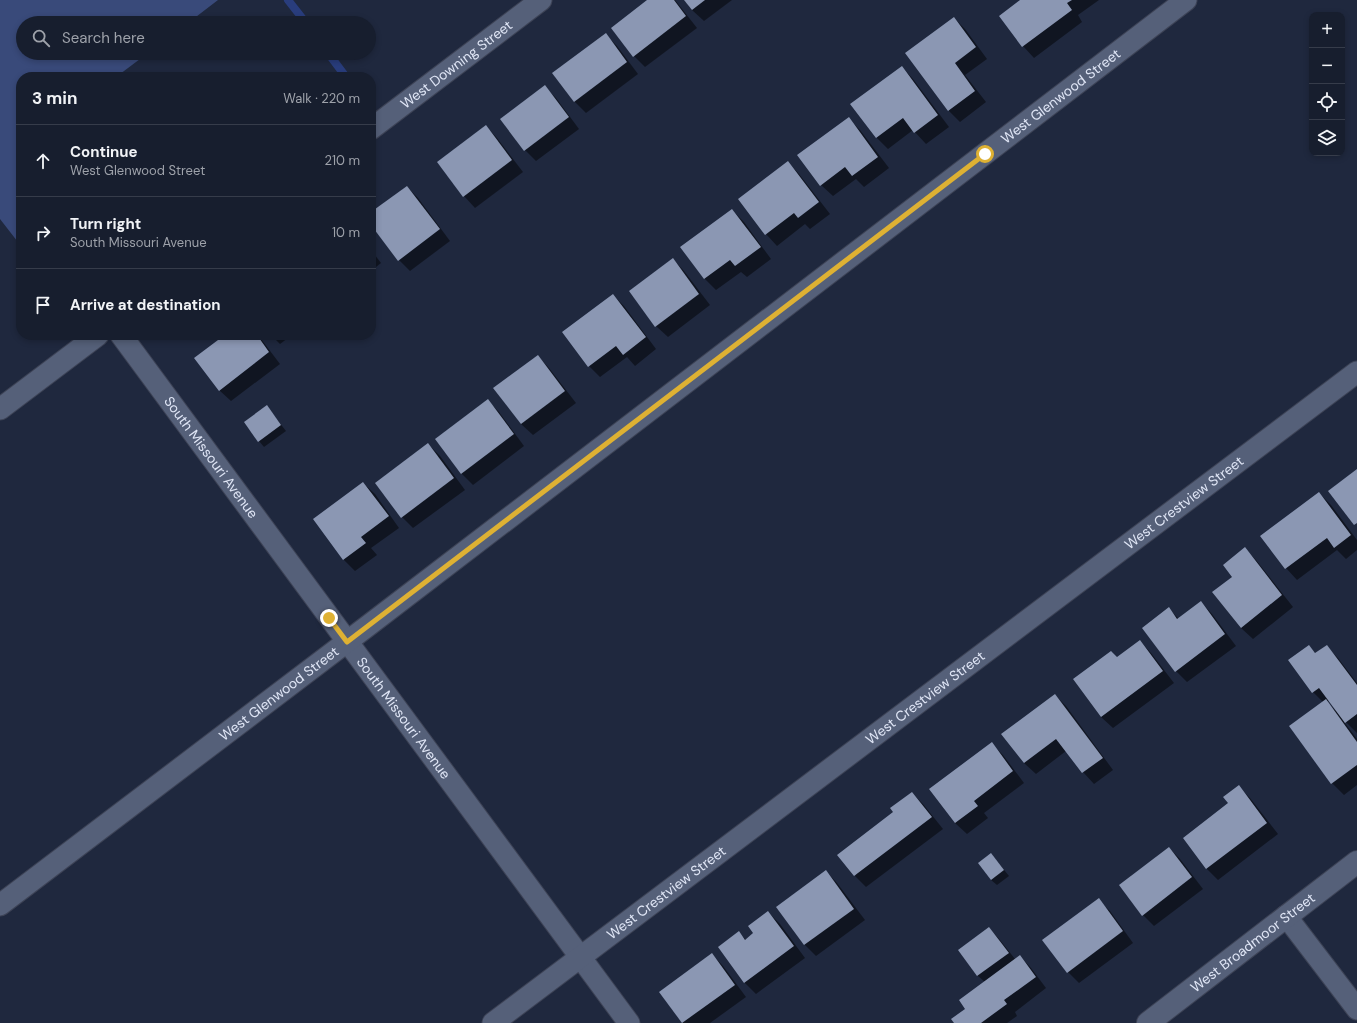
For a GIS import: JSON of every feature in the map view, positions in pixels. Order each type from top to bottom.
[{"type":"street","name":"West Downing Street","points":[[376,125],[541,0]]},
{"type":"street","name":"West Glenwood Street","points":[[0,905],[347,642],[1186,0]]},
{"type":"street","points":[[0,409],[91,340]]},
{"type":"street","name":"South Missouri Avenue","points":[[125,340],[629,1023]]},
{"type":"street","name":"West Crestview Street","points":[[493,1023],[1357,372]]},
{"type":"street","name":"West Broadmoor Street","points":[[1148,1023],[1357,862]]},
{"type":"street","points":[[1286,916],[1357,1009]]},
{"type":"shaded area","points":[[0,0],[218,0],[197,16],[16,16],[16,60],[139,60],[123,72],[16,72],[16,240],[0,219]]},
{"type":"building","points":[[647,0],[674,0],[686,16],[633,57],[611,28]]},
{"type":"building","points":[[684,0],[705,0],[692,10]]},
{"type":"building","points":[[1020,0],[1072,0],[1067,3],[1072,10],[1022,47],[999,16]]},
{"type":"building","points":[[954,17],[976,47],[955,63],[975,91],[948,111],[905,53]]},
{"type":"building","points":[[606,33],[627,62],[574,102],[552,73]]},
{"type":"building","points":[[902,66],[938,115],[914,133],[903,118],[876,138],[850,104]]},
{"type":"building","points":[[545,85],[569,117],[524,151],[500,119]]},
{"type":"building","points":[[849,117],[878,157],[852,176],[845,167],[820,186],[797,155]]},
{"type":"building","points":[[486,125],[512,160],[463,197],[437,162]]},
{"type":"building","points":[[788,161],[819,202],[798,218],[794,213],[765,235],[738,199]]},
{"type":"building","points":[[407,186],[440,229],[398,261],[376,232],[376,208]]},
{"type":"building","points":[[732,209],[761,247],[735,266],[730,260],[704,279],[680,247]]},
{"type":"building","points":[[673,258],[699,294],[655,327],[629,291]]},
{"type":"building","points":[[613,294],[646,337],[623,355],[616,346],[588,367],[562,332]]},
{"type":"building","points":[[218,340],[261,340],[269,352],[219,391],[194,358]]},
{"type":"building","points":[[538,355],[565,391],[521,424],[493,388]]},
{"type":"building","points":[[488,399],[514,434],[461,474],[435,439]]},
{"type":"building","points":[[267,405],[281,425],[258,442],[244,422]]},
{"type":"building","points":[[428,443],[454,478],[401,518],[375,483]]},
{"type":"building","points":[[1357,469],[1357,523],[1354,525],[1328,491]]},
{"type":"building","points":[[363,482],[389,516],[361,537],[366,543],[343,560],[313,519]]},
{"type":"building","points":[[1319,492],[1351,535],[1334,548],[1327,538],[1285,569],[1260,536]]},
{"type":"building","points":[[1245,547],[1282,595],[1241,628],[1212,592],[1232,577],[1223,565]]},
{"type":"building","points":[[1201,601],[1225,634],[1175,672],[1142,628],[1169,607],[1177,619]]},
{"type":"building","points":[[1140,640],[1163,671],[1101,717],[1073,679],[1111,651],[1117,657]]},
{"type":"building","points":[[1309,645],[1315,653],[1327,645],[1357,685],[1357,714],[1345,723],[1319,688],[1312,693],[1288,660]]},
{"type":"building","points":[[1055,694],[1103,758],[1082,773],[1056,739],[1024,763],[1001,734]]},
{"type":"building","points":[[1326,699],[1357,742],[1357,765],[1331,784],[1289,726]]},
{"type":"building","points":[[992,742],[1013,771],[974,801],[978,806],[955,823],[929,789]]},
{"type":"building","points":[[1239,785],[1267,823],[1206,869],[1183,838],[1228,803],[1223,797]]},
{"type":"building","points":[[912,792],[932,817],[854,876],[837,855],[893,812],[890,808]]},
{"type":"building","points":[[1169,847],[1192,877],[1142,916],[1119,885]]},
{"type":"building","points":[[991,853],[1004,870],[991,880],[978,863]]},
{"type":"building","points":[[826,870],[854,909],[804,945],[776,907]]},
{"type":"building","points":[[1099,898],[1123,931],[1067,973],[1042,940]]},
{"type":"building","points":[[768,911],[794,946],[744,983],[718,947],[739,931],[745,940],[753,933],[748,926]]},
{"type":"building","points":[[989,927],[1009,953],[977,976],[958,950]]},
{"type":"building","points":[[712,953],[735,985],[682,1023],[659,992]]},
{"type":"building","points":[[1020,955],[1036,977],[1004,1000],[1007,1004],[981,1023],[954,1023],[951,1019],[965,1009],[959,1000]]},
{"type":"waterway","points":[[288,0],[301,16]]},
{"type":"waterway","points":[[333,60],[342,72]]},
{"type":"route","points":[[329,618],[347,642],[985,154]]}]
